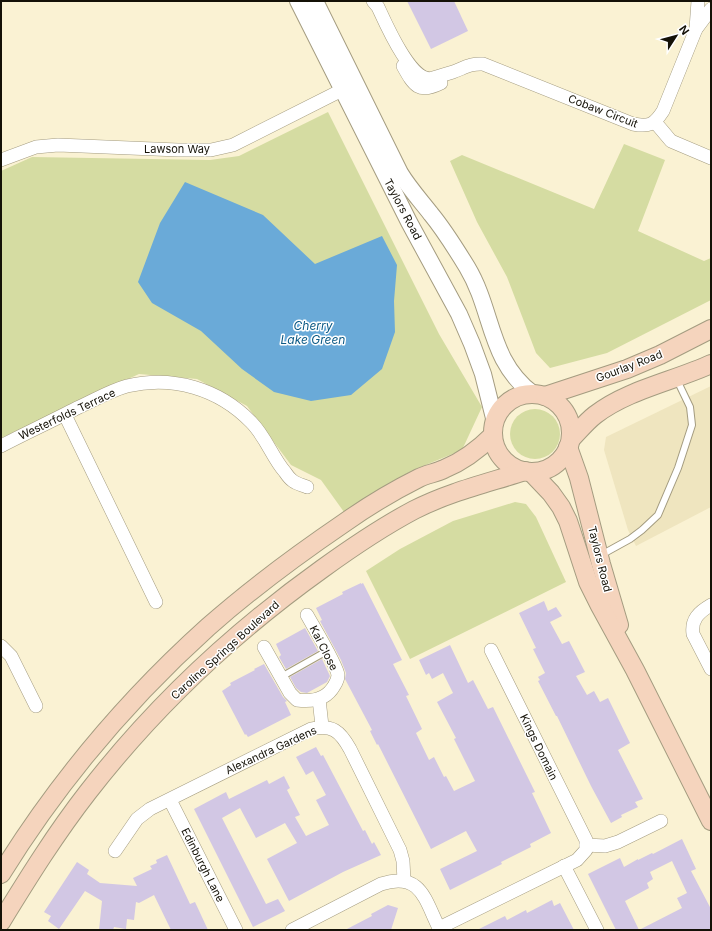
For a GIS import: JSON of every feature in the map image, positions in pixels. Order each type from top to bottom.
[{"type":"main road","name":"Gourlay Road","points":[[539,395],[626,369],[660,355],[711,329]]},
{"type":"main road","points":[[494,428],[496,447],[503,458],[513,467],[528,472],[540,471],[553,466],[564,456],[570,443],[594,415],[631,394],[711,364]]},
{"type":"main road","points":[[1,874],[49,803],[88,752],[123,711],[164,668],[208,627],[289,562],[345,522],[398,489],[421,477],[443,470],[472,454],[494,428],[500,410],[509,401],[521,396],[539,395],[554,401],[568,418],[571,428],[570,443]]},
{"type":"main road","name":"Taylors Road","points":[[570,443],[610,596],[635,670]]},
{"type":"main road","name":"Taylors Road","points":[[528,472],[551,493],[561,506],[568,521],[588,582],[635,670],[711,821]]},
{"type":"main road","name":"Caroline Springs Boulevard","points":[[1,922],[60,831],[88,793],[121,753],[154,715],[209,661],[253,622],[289,592],[340,556],[415,509],[468,489],[528,472]]},
{"type":"street","name":"Taylors Road","points":[[298,1],[409,222],[459,314],[483,374],[494,428]]},
{"type":"street","name":"Taylors Road","points":[[315,1],[400,173],[442,229],[474,279],[488,313],[494,338],[504,361],[516,378],[525,387],[539,395]]},
{"type":"street","name":"Cobaw Circuit","points":[[696,29],[698,1]]},
{"type":"street","points":[[704,1],[711,3]]},
{"type":"street","name":"Cobaw Circuit","points":[[376,3],[400,52],[422,78],[428,79],[455,71],[470,64],[482,64],[633,124],[646,126],[655,122],[663,111],[696,29],[711,9]]},
{"type":"street","name":"Lawson Way","points":[[1,160],[36,147],[58,145],[211,150],[233,145],[342,90]]},
{"type":"street","points":[[655,122],[671,141],[711,158]]},
{"type":"street","name":"Westerfolds Terrace","points":[[1,446],[126,386],[151,382],[168,382],[198,388],[230,403],[253,424],[264,438],[278,464],[292,481],[307,487]]},
{"type":"street","points":[[65,415],[156,602]]},
{"type":"street","points":[[711,605],[699,613],[693,622],[692,629],[711,669]]},
{"type":"street","name":"Kai Close","points":[[307,615],[338,674],[331,691],[319,699]]},
{"type":"street","points":[[1,646],[11,656],[36,706]]},
{"type":"street","points":[[264,647],[290,693],[297,700],[303,701],[319,699],[322,726]]},
{"type":"street","name":"Kings Domain","points":[[491,650],[586,840],[586,845]]},
{"type":"street","name":"Alexandra Gardens","points":[[115,851],[137,819],[150,809],[311,729],[322,726],[332,729],[342,736],[350,749],[400,850],[403,861],[404,881]]},
{"type":"street","name":"Edinburgh Lane","points":[[170,800],[236,930]]},
{"type":"street","points":[[292,930],[381,884],[393,880],[412,883],[419,888],[439,929],[576,860],[586,850],[586,845],[605,846],[618,842],[661,821]]},
{"type":"street","points":[[564,866],[597,930]]},
{"type":"lane","points":[[599,556],[630,539],[658,515],[678,468],[692,425],[690,408],[676,378]]},
{"type":"lane","points":[[281,677],[327,651]]},
{"type":"shaded area","points":[[711,386],[711,507],[636,546],[628,530],[604,450],[606,437]]},
{"type":"green space","points":[[328,112],[439,334],[482,407],[462,450],[411,471],[344,512],[321,480],[291,465],[247,406],[197,379],[139,374],[1,438],[1,171],[32,157],[210,160],[239,156]]},
{"type":"green space","points":[[624,144],[665,160],[638,231],[704,261],[711,258],[711,300],[607,353],[550,368],[536,353],[507,277],[477,222],[450,161],[462,155],[594,209]]},
{"type":"green space","points":[[535,409],[545,411],[553,416],[558,424],[560,434],[558,444],[553,452],[545,457],[535,459],[525,457],[517,452],[512,444],[510,434],[512,424],[517,416],[525,411]]},
{"type":"green space","points":[[515,502],[526,504],[536,517],[566,582],[410,659],[366,571],[400,549],[453,521]]},
{"type":"water","name":"Cherry Lake Green","points":[[185,182],[263,215],[315,264],[382,236],[397,265],[394,301],[395,332],[382,369],[351,395],[311,401],[274,392],[242,369],[201,331],[152,303],[138,282],[160,223]]},
{"type":"building","points":[[407,1],[454,1],[468,31],[431,49]]},
{"type":"building","points":[[363,583],[402,660],[393,664],[409,695],[406,696],[422,729],[416,733],[429,760],[434,757],[444,777],[446,776],[454,791],[475,781],[454,739],[456,738],[437,702],[453,693],[443,673],[432,679],[429,673],[426,675],[419,660],[450,645],[468,683],[473,680],[488,709],[493,707],[535,792],[532,793],[551,833],[530,844],[531,847],[501,862],[502,864],[450,890],[440,869],[477,851],[466,831],[431,849],[378,744],[377,745],[370,731],[372,730],[345,679],[346,673],[341,660],[320,621],[322,620],[316,608],[343,594],[342,592]]},
{"type":"building","points":[[544,601],[548,611],[556,607],[562,616],[550,622],[562,644],[569,641],[585,672],[576,676],[587,695],[594,691],[600,702],[608,698],[630,743],[618,750],[643,799],[635,802],[638,807],[621,815],[622,817],[611,823],[538,681],[540,680],[538,677],[545,673],[533,649],[536,648],[519,613]]},
{"type":"building","points":[[305,628],[318,651],[286,669],[279,657],[281,655],[276,644]]},
{"type":"building","points":[[322,659],[330,676],[327,682],[307,693],[301,692],[296,688],[290,677]]},
{"type":"building","points":[[264,664],[283,697],[287,701],[285,702],[291,715],[248,737],[246,734],[245,735],[222,691],[231,685],[230,683]]},
{"type":"building","points":[[316,747],[321,756],[323,755],[363,831],[365,830],[372,844],[374,842],[381,855],[343,872],[289,901],[267,859],[297,843],[285,823],[256,838],[240,808],[222,818],[266,904],[278,899],[285,911],[253,927],[194,809],[226,792],[229,799],[267,780],[269,784],[284,776],[290,788],[287,790],[300,815],[295,817],[306,836],[329,825],[316,800],[326,795],[313,771],[306,775],[296,757]]},
{"type":"building","points":[[682,839],[696,869],[691,871],[711,909],[711,930],[639,930],[616,930],[588,874],[620,858],[624,867],[638,859],[652,853],[653,854]],"holes":[[[672,861],[687,893],[677,898],[682,908],[639,930],[625,901],[649,888],[647,883],[653,879],[650,872]]]},
{"type":"building","points":[[167,855],[190,904],[195,902],[208,930],[171,930],[154,895],[139,903],[136,902],[134,920],[127,919],[126,929],[114,927],[113,930],[99,930],[102,901],[85,891],[59,929],[48,921],[51,916],[44,912],[77,862],[89,870],[87,874],[100,883],[137,886],[133,878],[152,869],[150,866],[157,863],[156,860]]},
{"type":"building","points":[[552,900],[554,906],[560,903],[574,930],[477,930],[505,916],[507,920],[526,910],[527,913]]},
{"type":"building","points":[[388,905],[398,908],[391,930],[345,930],[372,916],[371,914]]}]
